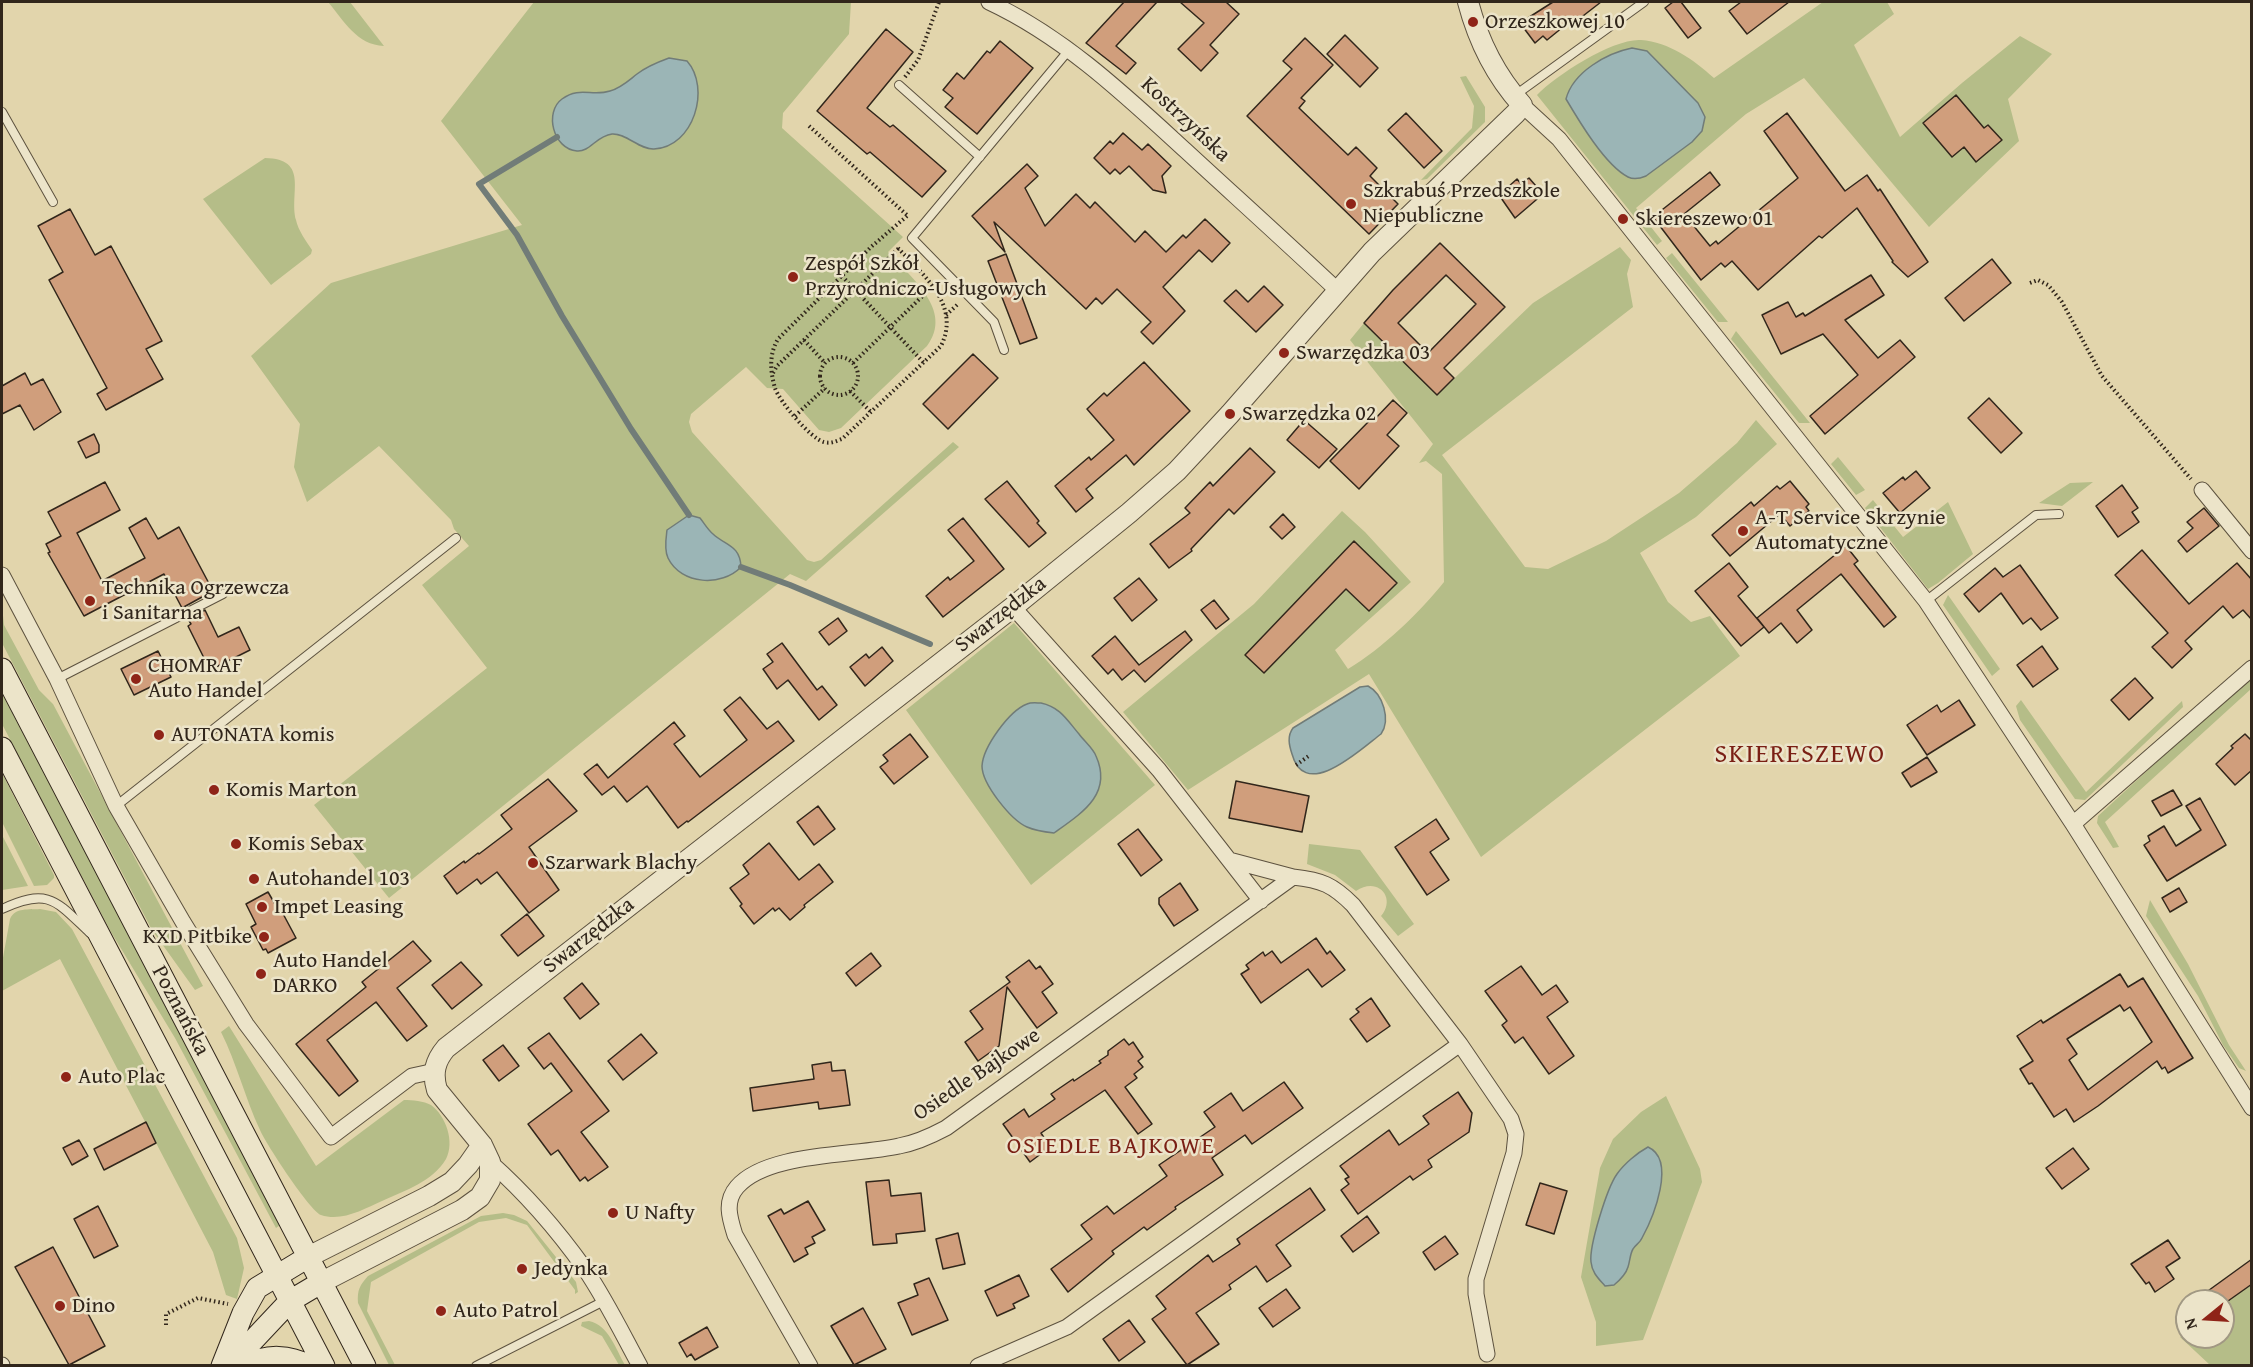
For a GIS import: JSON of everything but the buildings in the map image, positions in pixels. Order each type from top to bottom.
[{"type":"main road","name":"Poznańska","points":[[2,669],[365,1365]]},
{"type":"main road","name":"Poznańska","points":[[2,748],[324,1365]]},
{"type":"main road","points":[[222,1365],[256,1288],[308,1257]]},
{"type":"main road","points":[[233,1365],[243,1351],[290,1301],[322,1282]]},
{"type":"main road","points":[[247,1365],[274,1356],[310,1365]]},
{"type":"street","name":"Kostrzyńska","points":[[989,2],[1017,15],[1069,50],[1118,88],[1337,290]]},
{"type":"street","points":[[1468,2],[1478,36],[1518,101],[1559,139],[1926,601],[2073,824],[2252,1108]]},
{"type":"street","name":"Swarzędzka","points":[[435,1071],[437,1059],[446,1048],[1013,607],[1177,471],[1372,252],[1518,101]]},
{"type":"street","points":[[2202,490],[2252,551]]},
{"type":"street","name":"Poznańska","points":[[2,575],[57,679],[116,806],[195,941],[246,1024],[331,1137],[412,1076],[435,1071]]},
{"type":"street","points":[[1013,607],[1160,770],[1261,901]]},
{"type":"street","points":[[2073,824],[2252,668]]},
{"type":"street","points":[[1229,860],[1293,878],[1326,883],[1347,898],[1460,1044],[1511,1119],[1516,1134],[1514,1153],[1476,1279],[1476,1294],[1487,1354]]},
{"type":"street","name":"Osiedle Bajkowe","points":[[810,1365],[735,1235],[728,1214],[729,1201],[736,1188],[755,1174],[779,1165],[804,1159],[898,1146],[932,1136],[1293,878]]},
{"type":"street","points":[[978,1365],[1067,1326],[1460,1044]]},
{"type":"street","points":[[435,1071],[434,1081],[437,1090],[486,1154],[584,1269],[640,1365]]},
{"type":"street","points":[[308,1257],[429,1196],[452,1182],[468,1165],[486,1154]]},
{"type":"street","points":[[322,1282],[462,1210],[480,1197],[490,1180],[486,1154]]},
{"type":"lane","points":[[1518,101],[1644,2]]},
{"type":"lane","points":[[1004,350],[994,322],[912,238],[1069,50]]},
{"type":"lane","points":[[899,85],[980,157]]},
{"type":"lane","points":[[2,112],[54,202]]},
{"type":"lane","points":[[1926,601],[2036,514],[2059,514]]},
{"type":"lane","points":[[116,806],[456,538]]},
{"type":"lane","points":[[57,679],[223,594]]},
{"type":"lane","points":[[2,909],[23,899],[39,898],[56,901],[107,948]]},
{"type":"lane","points":[[476,1365],[604,1301]]},
{"type":"path","points":[[899,85],[918,60],[939,2]]},
{"type":"path","points":[[809,126],[921,228]]},
{"type":"path","points":[[898,248],[941,297],[948,327],[941,346],[842,439],[833,443],[824,442],[815,438],[779,396],[775,387],[770,353],[778,339],[907,216]]},
{"type":"path","points":[[773,374],[777,366],[898,248],[912,238]]},
{"type":"path","points":[[842,276],[924,363]]},
{"type":"path","points":[[2031,283],[2038,280],[2048,285],[2062,302],[2102,376],[2202,490]]},
{"type":"path","points":[[853,363],[933,286]]},
{"type":"path","points":[[804,340],[825,363]]},
{"type":"path","points":[[836,357],[842,357],[853,363],[858,375],[850,391],[839,395],[825,388],[820,374],[825,363],[836,357]]},
{"type":"path","points":[[795,416],[825,388]]},
{"type":"path","points":[[850,391],[871,412]]},
{"type":"path","points":[[1296,765],[1310,755]]},
{"type":"path","points":[[166,1325],[166,1314],[198,1298],[232,1305]]},
{"type":"green space","points":[[328,2],[350,2],[384,46],[374,45],[359,37]]},
{"type":"green space","points":[[534,2],[851,2],[849,34],[783,113],[782,128],[903,237],[888,252],[918,284],[933,307],[936,320],[934,333],[927,346],[841,428],[829,432],[819,430],[783,389],[767,388],[746,367],[691,414],[689,422],[692,432],[807,560],[814,562],[821,560],[953,442],[959,447],[806,581],[790,574],[389,898],[314,805],[487,668],[422,585],[469,546],[454,529],[451,520],[379,446],[307,502],[294,467],[300,424],[251,356],[331,283],[522,225],[441,121]]},
{"type":"green space","points":[[1823,2],[1887,2],[1894,14],[1854,45],[1900,137],[2020,36],[2052,54],[2008,99],[2019,141],[1929,227],[1804,78],[1746,114],[1636,208],[1662,241],[1657,245],[1537,95],[1557,78],[1586,59],[1630,41],[1651,41],[1671,48],[1714,78]]},
{"type":"green space","points":[[1466,76],[1485,107],[1485,122],[1427,179],[1421,180],[1472,128],[1474,106],[1460,77]]},
{"type":"green space","points":[[265,158],[288,164],[293,171],[296,220],[300,232],[312,250],[311,254],[271,285],[203,199]]},
{"type":"green space","points":[[1620,247],[1631,260],[1627,274],[1633,307],[1442,455],[1525,567],[1548,569],[1606,541],[1679,493],[1737,443],[1756,420],[1777,444],[1696,517],[1640,553],[1668,602],[1691,622],[1710,616],[1740,656],[1481,857],[1369,674],[1188,790],[1123,712],[1254,604],[1342,511],[1365,532],[1411,582],[1335,650],[1348,669],[1400,629],[1444,582],[1442,474],[1426,461],[1419,463],[1433,444],[1350,340],[1364,323],[1437,395],[1533,303]]},
{"type":"green space","points":[[1672,253],[1728,322],[1718,322],[1666,258]]},
{"type":"green space","points":[[1736,331],[1810,423],[1799,423],[1731,339]]},
{"type":"green space","points":[[1838,457],[1865,490],[1856,495],[1831,464]]},
{"type":"green space","points":[[2093,482],[2062,506],[2039,503],[2070,483]]},
{"type":"green space","points":[[1873,500],[1903,537],[1948,502],[1973,554],[1928,589],[1865,508]]},
{"type":"green space","points":[[1948,595],[2000,669],[1992,676],[1943,605]]},
{"type":"green space","points":[[2,606],[4,625],[39,690],[53,704],[203,986],[195,990],[152,930],[2,643]]},
{"type":"green space","points":[[1014,623],[1155,785],[1031,885],[906,710]]},
{"type":"green space","points":[[2251,675],[2251,689],[2105,822],[2119,847],[2113,848],[2097,823],[2098,816]]},
{"type":"green space","points":[[2,693],[280,1225],[276,1228],[175,1038],[111,932],[2,724]]},
{"type":"green space","points":[[2021,700],[2086,792],[2182,701],[2183,707],[2085,800],[2075,799],[2020,720],[2016,706]]},
{"type":"green space","points":[[2,773],[54,875],[47,885],[34,886],[2,822]]},
{"type":"green space","points":[[2,835],[28,886],[2,890]]},
{"type":"green space","points":[[1309,844],[1360,850],[1414,924],[1398,936],[1381,916],[1387,902],[1382,891],[1371,886],[1356,891],[1335,875],[1307,864]]},
{"type":"green space","points":[[2150,900],[2188,964],[2229,1045],[2246,1071],[2239,1068],[2223,1045],[2198,996],[2146,916]]},
{"type":"green space","points":[[40,909],[56,912],[72,929],[237,1238],[244,1268],[237,1299],[226,1295],[213,1252],[60,959],[2,991],[2,963],[10,919],[19,911]]},
{"type":"green space","points":[[229,1026],[316,1166],[404,1100],[431,1105],[441,1116],[448,1130],[450,1145],[446,1159],[426,1179],[368,1208],[345,1216],[321,1215],[298,1190],[260,1130],[221,1032]]},
{"type":"green space","points":[[1666,1096],[1700,1169],[1702,1182],[1643,1340],[1596,1346],[1596,1322],[1581,1277],[1600,1168],[1613,1139],[1641,1112]]},
{"type":"green space","points":[[503,1213],[527,1221],[576,1282],[578,1292],[575,1294],[575,1290],[527,1225],[506,1218],[479,1222],[371,1282],[367,1311],[395,1365],[389,1365],[358,1303],[359,1291],[363,1282],[368,1276],[481,1216]]},
{"type":"green space","points":[[2251,1284],[2251,1365],[2210,1365],[2193,1349],[2235,1349],[2235,1295]]},
{"type":"green space","points":[[589,1321],[602,1327],[607,1333],[625,1365],[619,1365],[602,1336],[581,1326],[582,1322]]},
{"type":"water","points":[[1632,48],[1647,51],[1698,103],[1705,117],[1702,131],[1692,142],[1646,176],[1637,179],[1628,177],[1610,163],[1593,142],[1566,99],[1576,80],[1592,65],[1612,54]]},
{"type":"water","points":[[669,58],[687,61],[694,72],[698,86],[698,100],[694,114],[688,127],[679,138],[668,146],[654,149],[644,147],[617,134],[606,135],[582,151],[569,149],[562,144],[554,129],[553,112],[562,99],[580,92],[604,93],[614,90],[644,69]]},
{"type":"water","points":[[689,515],[700,518],[711,532],[735,550],[741,567],[723,578],[702,580],[682,574],[674,567],[666,551],[667,530]]},
{"type":"water","points":[[1368,686],[1378,695],[1384,708],[1385,722],[1381,734],[1333,768],[1320,773],[1308,773],[1299,768],[1289,744],[1293,728],[1360,687]]},
{"type":"water","points":[[1041,703],[1058,711],[1067,719],[1093,750],[1100,769],[1101,781],[1092,801],[1075,818],[1054,833],[1030,828],[1013,817],[998,801],[983,774],[982,766],[987,749],[1005,722],[1027,704]]},
{"type":"water","points":[[1648,1147],[1657,1154],[1662,1176],[1652,1217],[1641,1240],[1632,1251],[1626,1272],[1614,1285],[1605,1286],[1594,1273],[1591,1254],[1608,1191],[1623,1166]]},
{"type":"waterway","points":[[557,137],[479,184],[517,235],[562,316],[631,429],[689,515]]},
{"type":"waterway","points":[[741,567],[790,585],[930,644]]},
{"type":"place","name":"Orzeszkowej 10","points":[[1473,22]]},
{"type":"place","name":"Szkrabuś Przedszkole Niepubliczne","points":[[1351,204]]},
{"type":"place","name":"Skiereszewo 01","points":[[1623,219]]},
{"type":"place","name":"Zespół Szkół Przyrodniczo-Usługowych","points":[[793,277]]},
{"type":"place","name":"Swarzędzka 03","points":[[1284,353]]},
{"type":"place","name":"Swarzędzka 02","points":[[1230,414]]},
{"type":"place","name":"A-T Service Skrzynie Automatyczne","points":[[1743,531]]},
{"type":"place","name":"Technika Ogrzewcza i Sanitarna","points":[[90,601]]},
{"type":"place","name":"CHOMRAF Auto Handel","points":[[136,679]]},
{"type":"place","name":"AUTONATA komis","points":[[159,735]]},
{"type":"place","name":"Komis Marton","points":[[214,790]]},
{"type":"place","name":"Komis Sebax","points":[[236,844]]},
{"type":"place","name":"Szarwark Blachy","points":[[533,863]]},
{"type":"place","name":"Autohandel 103","points":[[254,879]]},
{"type":"place","name":"Impet Leasing","points":[[262,907]]},
{"type":"place","name":"KXD Pitbike","points":[[264,937]]},
{"type":"place","name":"Auto Handel DARKO","points":[[261,974]]},
{"type":"place","name":"Auto Plac","points":[[66,1077]]},
{"type":"place","name":"U Nafty","points":[[613,1213]]},
{"type":"place","name":"Jedynka","points":[[522,1269]]},
{"type":"place","name":"Dino","points":[[60,1306]]},
{"type":"place","name":"Auto Patrol","points":[[441,1311]]},
{"type":"district","name":"SKIERESZEWO","points":[[1800,755]]},
{"type":"district","name":"OSIEDLE BAJKOWE","points":[[1111,1147]]}]
